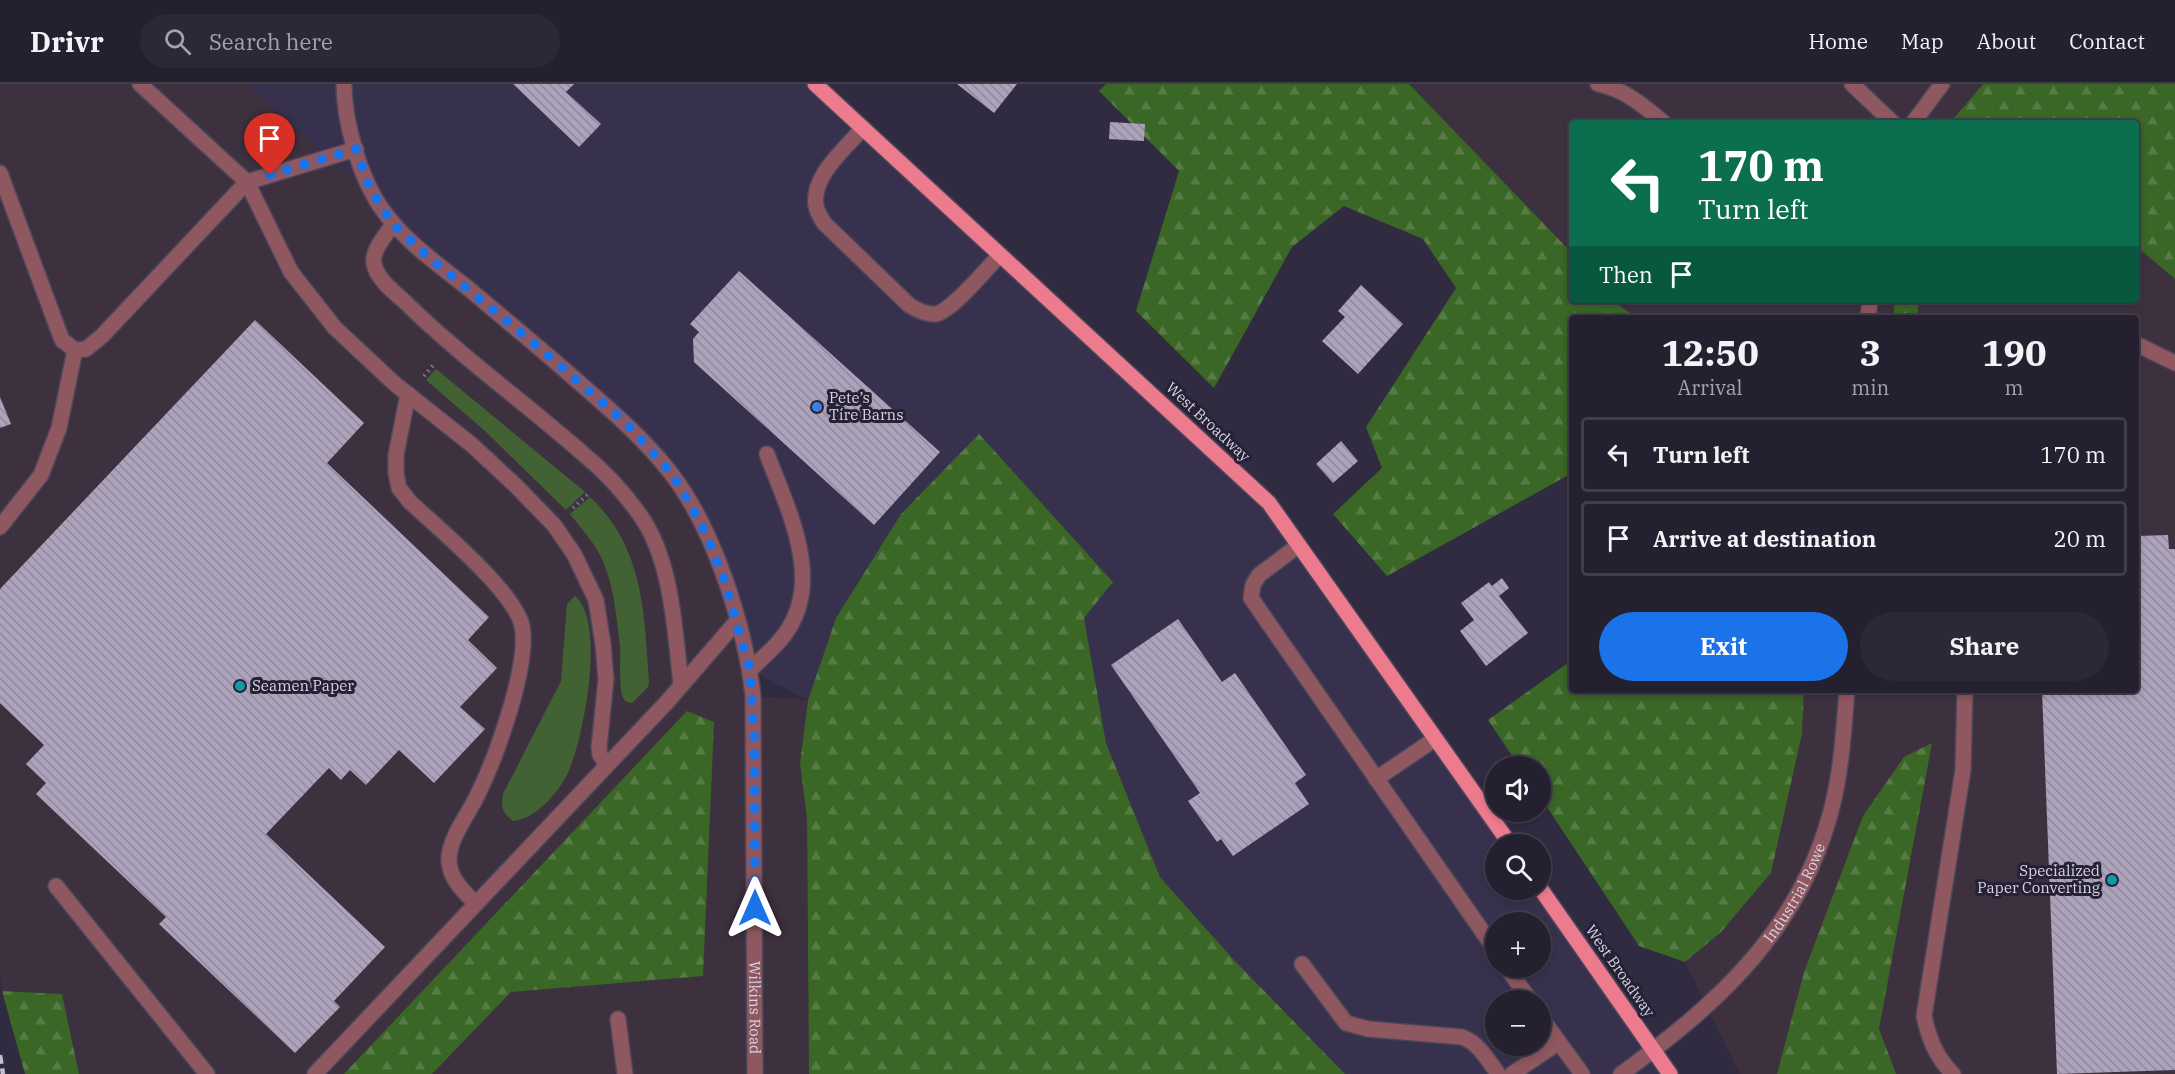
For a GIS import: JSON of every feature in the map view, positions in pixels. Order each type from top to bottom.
[{"type":"main road","name":"West Broadway","points":[[815,84],[1269,503],[1503,834]]},
{"type":"main road","name":"West Broadway","points":[[1548,900],[1670,1074]]},
{"type":"street","points":[[140,84],[247,182],[291,272],[335,328],[363,356],[472,445],[554,525],[574,554],[596,600],[603,644],[606,678],[599,747],[600,755],[607,765]]},
{"type":"street","name":"Wilkins Road","points":[[345,84],[346,107],[356,149],[370,189],[393,224],[425,254],[542,350],[627,424],[650,448],[672,474],[701,523],[721,569],[750,670],[754,749],[755,1074]]},
{"type":"street","points":[[1599,84],[1612,87],[1632,98],[1660,120]]},
{"type":"street","points":[[1852,84],[1890,120]]},
{"type":"street","points":[[1915,120],[1942,84]]},
{"type":"street","points":[[863,128],[827,170],[817,186],[816,207],[824,223],[909,305],[922,313],[935,314],[948,309],[1000,255]]},
{"type":"street","points":[[0,173],[62,340],[75,350],[86,349],[102,336],[247,182],[356,149]]},
{"type":"street","points":[[393,224],[374,255],[373,263],[383,280],[451,345],[530,409],[608,477],[641,516],[655,545],[666,579],[681,685]]},
{"type":"street","points":[[2139,345],[2175,363]]},
{"type":"street","points":[[0,527],[41,475],[58,428],[75,350]]},
{"type":"street","points":[[408,394],[396,455],[399,488],[410,502],[499,587],[522,626],[522,649],[515,691],[502,736],[482,786],[453,841],[449,858],[451,872],[459,887],[476,904]]},
{"type":"street","points":[[750,670],[786,633],[795,615],[801,594],[802,561],[796,534],[767,454]]},
{"type":"street","points":[[1299,545],[1259,575],[1253,585],[1251,598],[1485,935]]},
{"type":"street","points":[[315,1074],[607,765],[737,621]]},
{"type":"street","name":"Industrial Rowe","points":[[1621,1074],[1654,1050],[1716,998],[1746,968],[1777,929],[1797,896],[1813,861],[1834,798],[1844,737],[1846,693]]},
{"type":"street","points":[[1953,1074],[1936,1053],[1928,1036],[1924,1016],[1963,770],[1965,693]]},
{"type":"street","points":[[1376,779],[1435,739]]},
{"type":"street","points":[[56,886],[207,1074]]},
{"type":"street","points":[[1302,964],[1346,1023],[1368,1029],[1462,1037],[1471,1040],[1498,1074]]},
{"type":"street","points":[[618,1019],[625,1074]]},
{"type":"street","points":[[1551,1031],[1582,1074]]},
{"type":"street","points":[[1512,1074],[1559,1042]]},
{"type":"path","points":[[408,394],[451,345]]},
{"type":"path","points":[[554,525],[608,477]]},
{"type":"shaded area","points":[[0,84],[246,84],[542,350],[672,474],[724,579],[753,696],[808,700],[800,763],[807,819],[809,1074],[79,1074],[62,994],[2,991],[0,973]]},
{"type":"shaded area","points":[[242,84],[815,84],[1269,503],[1485,809],[1485,822],[1494,822],[1503,834],[1485,834],[1485,900],[1547,900],[1670,1074],[1345,1074],[1233,959],[1160,877],[1106,743],[1084,618],[1113,582],[979,435],[901,514],[836,618],[808,700],[750,670]]},
{"type":"shaded area","points":[[1409,84],[2175,84],[2175,1074],[1740,1074],[1685,962],[1721,932],[1771,873],[1802,734],[1804,693],[2139,693],[2139,315],[1634,315],[1617,303],[2139,303],[2139,120],[1569,120],[1569,250]]},
{"type":"green space","points":[[1106,84],[1409,84],[1569,250],[1569,303],[1617,303],[1634,315],[1569,315],[1569,475],[1387,576],[1333,514],[1382,468],[1366,427],[1456,288],[1423,239],[1344,206],[1292,247],[1214,388],[1136,311],[1179,171],[1099,91]]},
{"type":"green space","points":[[1983,84],[2175,84],[2175,279],[2139,249],[2139,120],[1953,120]]},
{"type":"green space","points":[[1894,303],[1919,303],[1917,315],[1894,315]]},
{"type":"green space","points":[[436,369],[585,492],[566,510],[485,431],[426,380]]},
{"type":"green space","points":[[979,434],[1113,582],[1084,618],[1106,743],[1160,877],[1233,959],[1345,1074],[809,1074],[807,819],[800,763],[808,700],[836,618],[901,514]]},
{"type":"green space","points":[[590,497],[608,517],[621,538],[638,582],[649,681],[648,687],[632,703],[625,701],[622,695],[620,645],[614,599],[605,566],[597,550],[570,514]]},
{"type":"green space","points":[[575,596],[584,610],[590,630],[591,655],[580,737],[567,775],[557,790],[537,811],[513,821],[503,809],[503,794],[561,681],[567,604]]},
{"type":"green space","points":[[1569,662],[1569,693],[1804,693],[1802,734],[1771,873],[1721,932],[1685,962],[1639,946],[1551,813],[1551,756],[1512,756],[1488,720]]},
{"type":"green space","points":[[687,711],[714,722],[703,976],[511,992],[432,1074],[344,1074]]},
{"type":"green space","points":[[1932,743],[1879,1029],[1896,1074],[1777,1074],[1804,972],[1863,816],[1904,757]]},
{"type":"green space","points":[[2,991],[62,994],[79,1074],[25,1074]]},
{"type":"building","points":[[513,84],[574,84],[566,92],[601,124],[579,147]]},
{"type":"building","points":[[957,84],[1017,84],[994,113]]},
{"type":"building","points":[[1110,122],[1145,124],[1144,141],[1109,139]]},
{"type":"building","name":"Pete’s Tire Barns","points":[[739,271],[940,452],[874,525],[694,362],[693,339],[699,332],[690,324]]},
{"type":"building","points":[[1361,285],[1403,324],[1358,374],[1322,341],[1345,317],[1338,311]]},
{"type":"building","name":"Seamen Paper","points":[[255,320],[364,423],[327,463],[489,617],[468,640],[497,668],[460,707],[485,729],[434,783],[399,750],[366,785],[350,770],[341,780],[329,768],[266,834],[385,947],[334,1001],[340,1007],[295,1053],[159,924],[166,917],[36,794],[46,783],[26,764],[44,745],[0,703],[0,589]]},
{"type":"building","points":[[0,397],[11,424],[0,428]]},
{"type":"building","points":[[1341,441],[1358,461],[1333,483],[1316,464]]},
{"type":"building","name":"Specialized Paper Converting","points":[[2168,535],[2169,549],[2175,549],[2175,1070],[2057,1074],[2042,693],[2139,693],[2139,536]]},
{"type":"building","points":[[1502,578],[1509,588],[1499,596],[1528,633],[1486,666],[1460,631],[1474,620],[1461,603],[1489,582],[1492,586]]},
{"type":"building","points":[[1178,619],[1222,682],[1235,673],[1306,775],[1295,783],[1309,804],[1233,856],[1221,839],[1217,842],[1188,801],[1200,793],[1111,665]]},
{"type":"railway","points":[[0,1055],[3,1074]]},
{"type":"place","name":"Pete’s Tire Barns","points":[[817,407]]},
{"type":"place","name":"Seamen Paper","points":[[240,686]]},
{"type":"place","name":"Specialized Paper Converting","points":[[2112,880]]},
{"type":"route","points":[[270,175],[356,149],[370,189],[393,224],[425,254],[542,350],[627,424],[661,460],[682,489],[711,543],[731,600],[750,670],[754,736],[755,908]]}]
